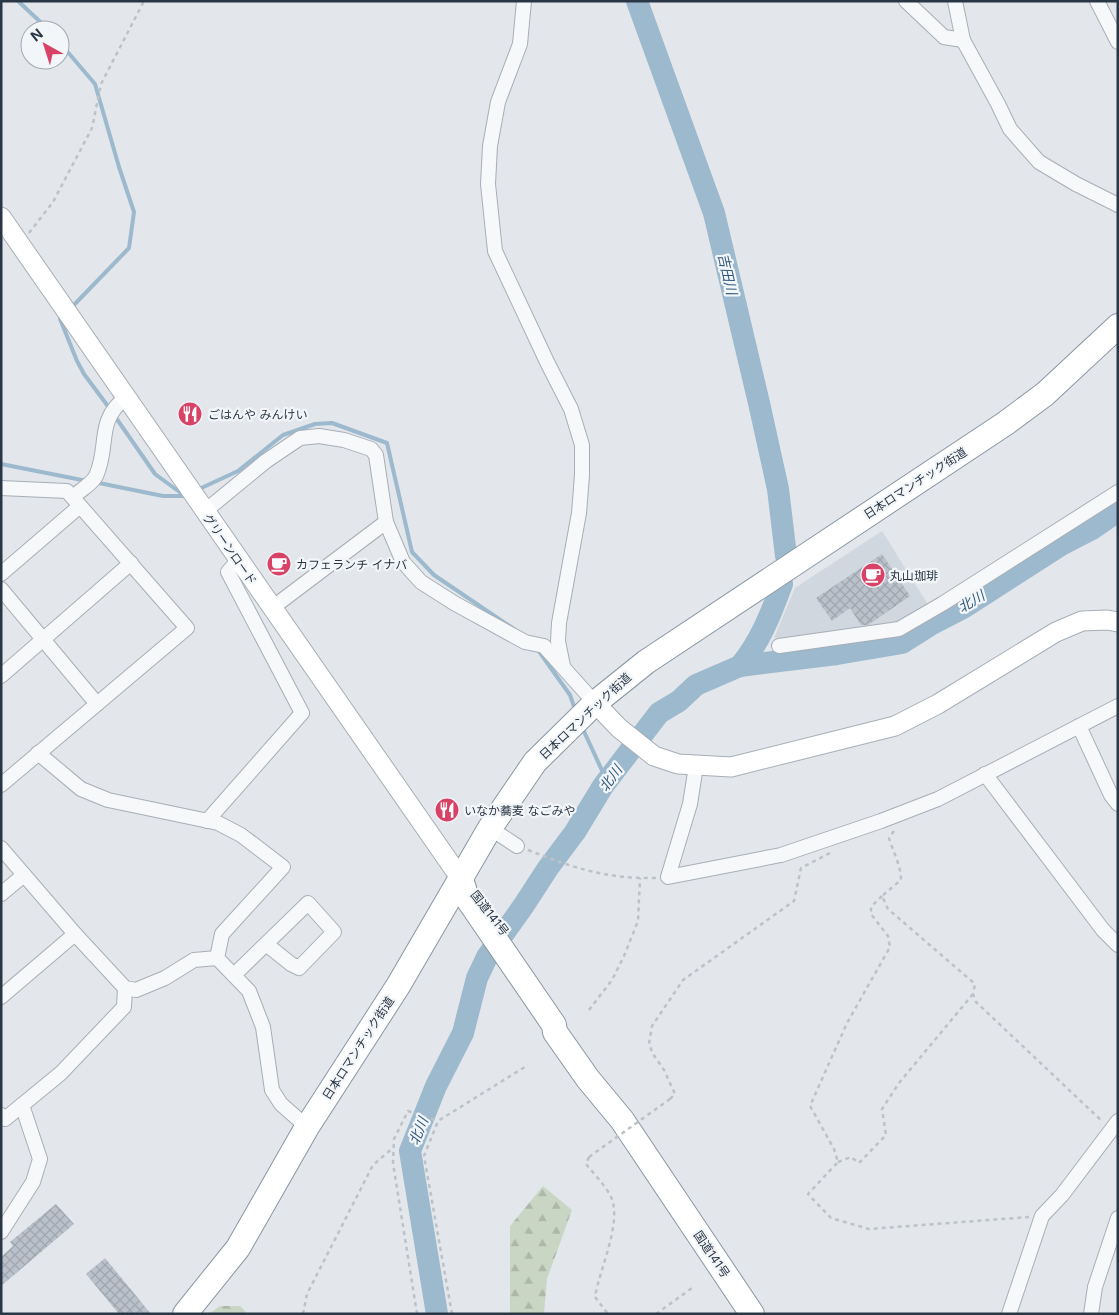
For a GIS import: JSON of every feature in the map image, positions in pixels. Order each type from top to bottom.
[{"type":"highway","name":"日本ロマンチック街道","points":[[186,1314],[238,1248],[307,1127],[398,986],[490,828],[535,762],[595,703],[646,662],[1006,423],[1045,394],[1118,326]]},
{"type":"highway","name":"国道141号","points":[[461,880],[467,898],[486,915],[507,946],[554,1025],[555,1032],[588,1079],[622,1120],[752,1314]]},
{"type":"street","points":[[524,1],[520,44],[498,102],[490,146],[488,184],[495,251],[571,409],[582,445],[579,513],[559,623],[558,641],[564,666]]},
{"type":"street","points":[[906,1],[944,38],[963,40]]},
{"type":"street","points":[[955,1],[963,40],[1010,129],[1039,162],[1076,184],[1118,205]]},
{"type":"street","points":[[1097,1],[1118,42]]},
{"type":"street","name":"グリーンロード","points":[[1,216],[204,512],[461,880]]},
{"type":"street","points":[[1,574],[76,501],[95,477],[108,419],[115,406],[126,397]]},
{"type":"street","points":[[204,512],[266,461],[300,438],[319,436],[344,440],[371,449],[376,455],[386,522],[403,562],[421,582],[454,603],[525,642],[544,646],[619,728],[654,756],[678,764],[732,767],[894,726],[938,704],[1056,632],[1082,621],[1107,620],[1118,622]]},
{"type":"street","points":[[1,488],[67,491],[187,628],[1,785]]},
{"type":"street","points":[[779,646],[899,629],[942,604],[1118,492]]},
{"type":"street","points":[[272,608],[386,522]]},
{"type":"street","points":[[206,821],[302,712],[228,572],[238,560]]},
{"type":"street","points":[[1,676],[131,563]]},
{"type":"street","points":[[1,589],[97,704]]},
{"type":"street","points":[[696,766],[690,804],[668,877],[781,855],[881,821],[938,799],[1118,706]]},
{"type":"street","points":[[1079,726],[1111,796],[1118,804]]},
{"type":"street","points":[[38,753],[81,789],[108,800],[218,824],[241,835],[282,867],[222,934],[217,958]]},
{"type":"street","points":[[985,774],[1103,930],[1118,945]]},
{"type":"street","points":[[490,828],[517,846]]},
{"type":"street","points":[[1,848],[74,934],[125,988],[136,990],[165,978],[194,960],[217,958],[249,990],[263,1027],[272,1090],[281,1104],[307,1127]]},
{"type":"street","points":[[1,894],[24,875]]},
{"type":"street","points":[[234,975],[308,903],[334,932],[299,968],[266,944]]},
{"type":"street","points":[[1,997],[74,934]]},
{"type":"street","points":[[1,1115],[5,1119],[61,1074],[124,1008],[125,988]]},
{"type":"street","points":[[1,1232],[33,1182],[40,1159],[22,1105]]},
{"type":"street","points":[[1009,1314],[1042,1216],[1062,1195],[1114,1126]]},
{"type":"street","points":[[1091,1314],[1095,1287],[1118,1218]]},
{"type":"path","points":[[21,244],[53,202],[92,128],[101,84],[144,1]]},
{"type":"path","points":[[838,1162],[834,1149],[810,1106],[847,1023],[890,947],[888,936],[871,914],[871,907],[901,880],[901,869],[892,851],[889,838],[897,826]]},
{"type":"path","points":[[517,846],[562,864],[600,875],[640,878],[668,877]]},
{"type":"path","points":[[608,1314],[595,1297],[612,1234],[615,1208],[610,1195],[586,1164],[589,1157],[675,1094],[664,1070],[652,1054],[649,1044],[652,1026],[683,980],[794,901],[801,868],[836,850]]},
{"type":"path","points":[[589,1010],[612,980],[638,921],[640,878]]},
{"type":"path","points":[[882,896],[888,909],[975,984],[973,994],[899,1083],[882,1109],[886,1135],[858,1163],[850,1157],[838,1162],[808,1194],[832,1218],[869,1229],[1042,1216]]},
{"type":"path","points":[[973,994],[976,1002],[1114,1126]]},
{"type":"path","points":[[452,1314],[424,1156],[438,1121],[528,1065]]},
{"type":"path","points":[[417,1314],[394,1163],[394,1138],[408,1111],[438,1121]]},
{"type":"path","points":[[304,1314],[306,1294],[372,1165],[394,1147]]},
{"type":"path","points":[[656,1314],[692,1288]]},
{"type":"shaded area","points":[[882,531],[932,611],[883,630],[786,639],[774,638],[795,588]]},
{"type":"green space","points":[[543,1186],[572,1210],[547,1279],[544,1314],[510,1314],[510,1226]]},
{"type":"green space","points":[[220,1306],[240,1306],[248,1314],[209,1314]]},
{"type":"building","name":"丸山珈琲","points":[[882,554],[910,596],[868,625],[861,625],[850,608],[832,621],[816,598]]},
{"type":"building","points":[[56,1204],[74,1224],[1,1286],[1,1257],[13,1246],[10,1242]]},
{"type":"building","points":[[105,1258],[151,1314],[119,1314],[86,1274]]},
{"type":"waterway","points":[[18,1],[38,20]]},
{"type":"waterway","name":"吉田川","points":[[637,1],[714,213],[778,489],[786,556]]},
{"type":"waterway","points":[[70,55],[95,84],[134,212],[129,248],[71,308]]},
{"type":"waterway","points":[[62,316],[60,319],[77,361],[84,374],[110,409]]},
{"type":"waterway","points":[[114,415],[155,474],[186,495]]},
{"type":"waterway","points":[[197,490],[238,471],[283,435],[315,424],[332,423],[387,443],[412,552],[434,575],[514,629]]},
{"type":"waterway","points":[[1,464],[87,481]]},
{"type":"waterway","points":[[94,482],[163,496],[183,496]]},
{"type":"waterway","name":"北川","points":[[437,1314],[410,1151],[436,1086],[463,1033],[477,978],[487,957],[575,832],[603,786],[659,713],[679,701],[696,685],[740,666],[837,654],[902,643],[932,624],[963,608],[1118,511]]},
{"type":"waterway","name":"吉田川","points":[[740,666],[759,637],[782,584]]},
{"type":"waterway","points":[[538,650],[570,695],[576,712]]},
{"type":"waterway","points":[[582,727],[605,777],[603,786]]},
{"type":"place","name":"ごはんや みんけい","points":[[190,414]]},
{"type":"place","name":"カフェランチ イナバ","points":[[279,564]]},
{"type":"place","name":"丸山珈琲","points":[[873,575]]},
{"type":"place","name":"いなか蕎麦 なごみや","points":[[447,810]]}]
